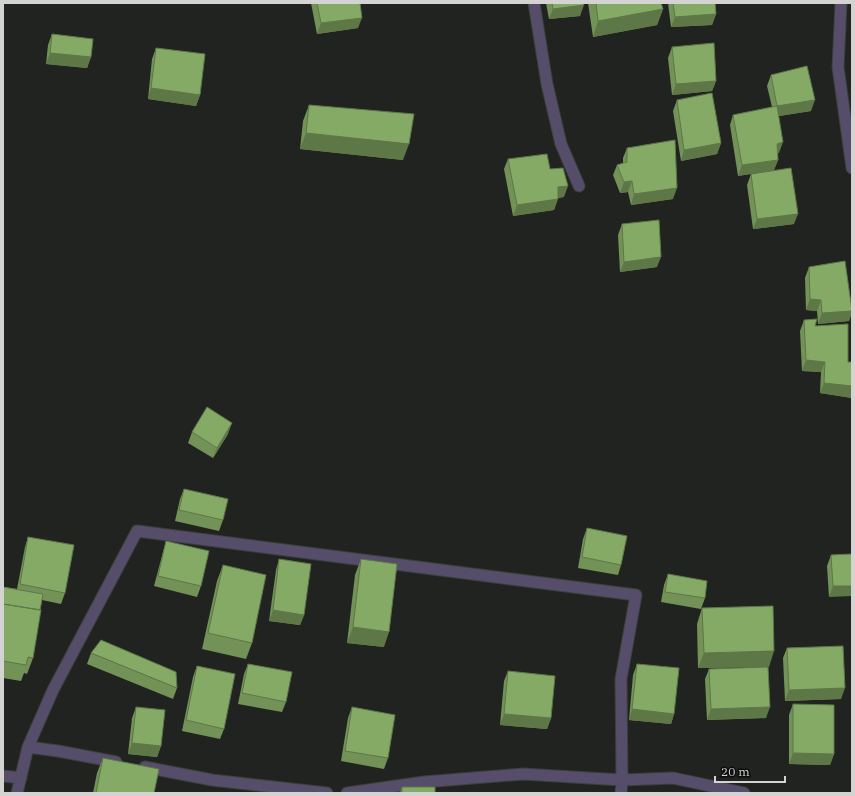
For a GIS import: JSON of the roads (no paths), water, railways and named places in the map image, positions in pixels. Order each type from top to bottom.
[{"type":"street","points":[[534,3],[547,84],[561,144],[579,186]]},
{"type":"street","points":[[841,3],[838,67],[852,168]]},
{"type":"street","points":[[17,793],[28,748],[53,690],[137,531],[636,595],[621,679],[621,793]]},
{"type":"street","points":[[28,748],[58,751],[212,780],[327,793]]},
{"type":"street","points":[[347,793],[424,782],[522,774],[622,780],[673,778],[744,793]]},
{"type":"street","points":[[3,776],[21,778]]}]
